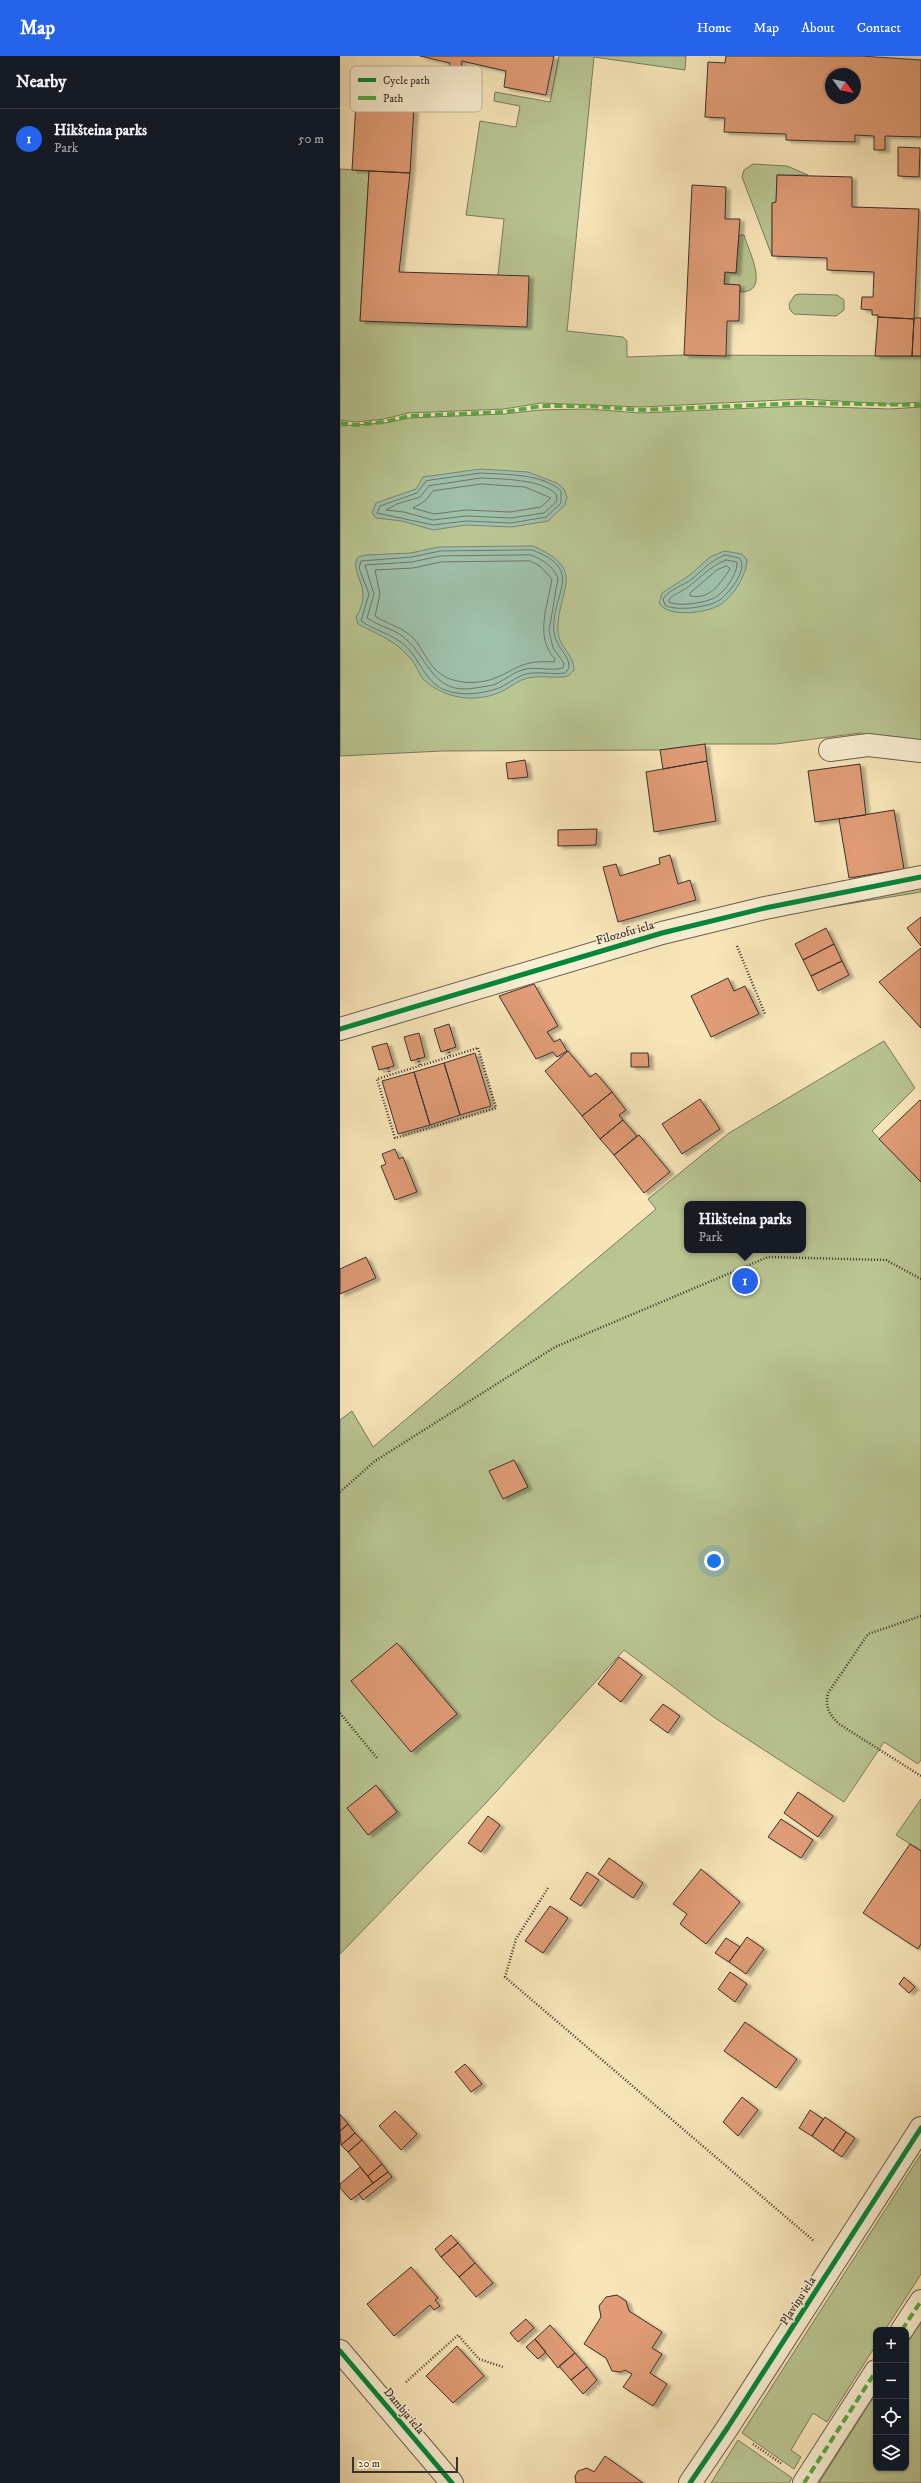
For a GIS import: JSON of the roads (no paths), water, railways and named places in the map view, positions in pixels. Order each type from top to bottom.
[{"type":"street","points":[[830,750],[868,745],[921,751]]},
{"type":"street","name":"Filozofu iela","points":[[340,1029],[545,967],[725,917],[921,877]]},
{"type":"street","name":"Pļaviņu iela","points":[[690,2483],[921,2128]]},
{"type":"street","points":[[904,2327],[921,2301]]},
{"type":"street","name":"Dambja iela","points":[[340,2351],[452,2483]]},
{"type":"street","points":[[804,2483],[873,2376]]},
{"type":"water","points":[[481,469],[528,472],[557,483],[564,489],[567,497],[565,505],[548,521],[512,527],[466,525],[433,530],[402,521],[376,518],[372,513],[376,503],[416,489],[423,477]]},
{"type":"water","points":[[533,546],[550,555],[560,564],[565,573],[566,582],[559,616],[558,631],[560,641],[572,659],[574,670],[568,676],[528,678],[498,693],[479,698],[450,695],[440,691],[424,680],[413,661],[399,647],[358,624],[356,617],[363,597],[356,569],[358,557],[366,555],[411,553],[439,547]]},
{"type":"water","points":[[724,551],[742,554],[747,560],[745,571],[740,583],[724,602],[710,609],[690,613],[671,611],[664,608],[659,603],[662,593],[690,575],[710,557]]},
{"type":"place","name":"Hikšteina parks","points":[[745,1281]]}]
